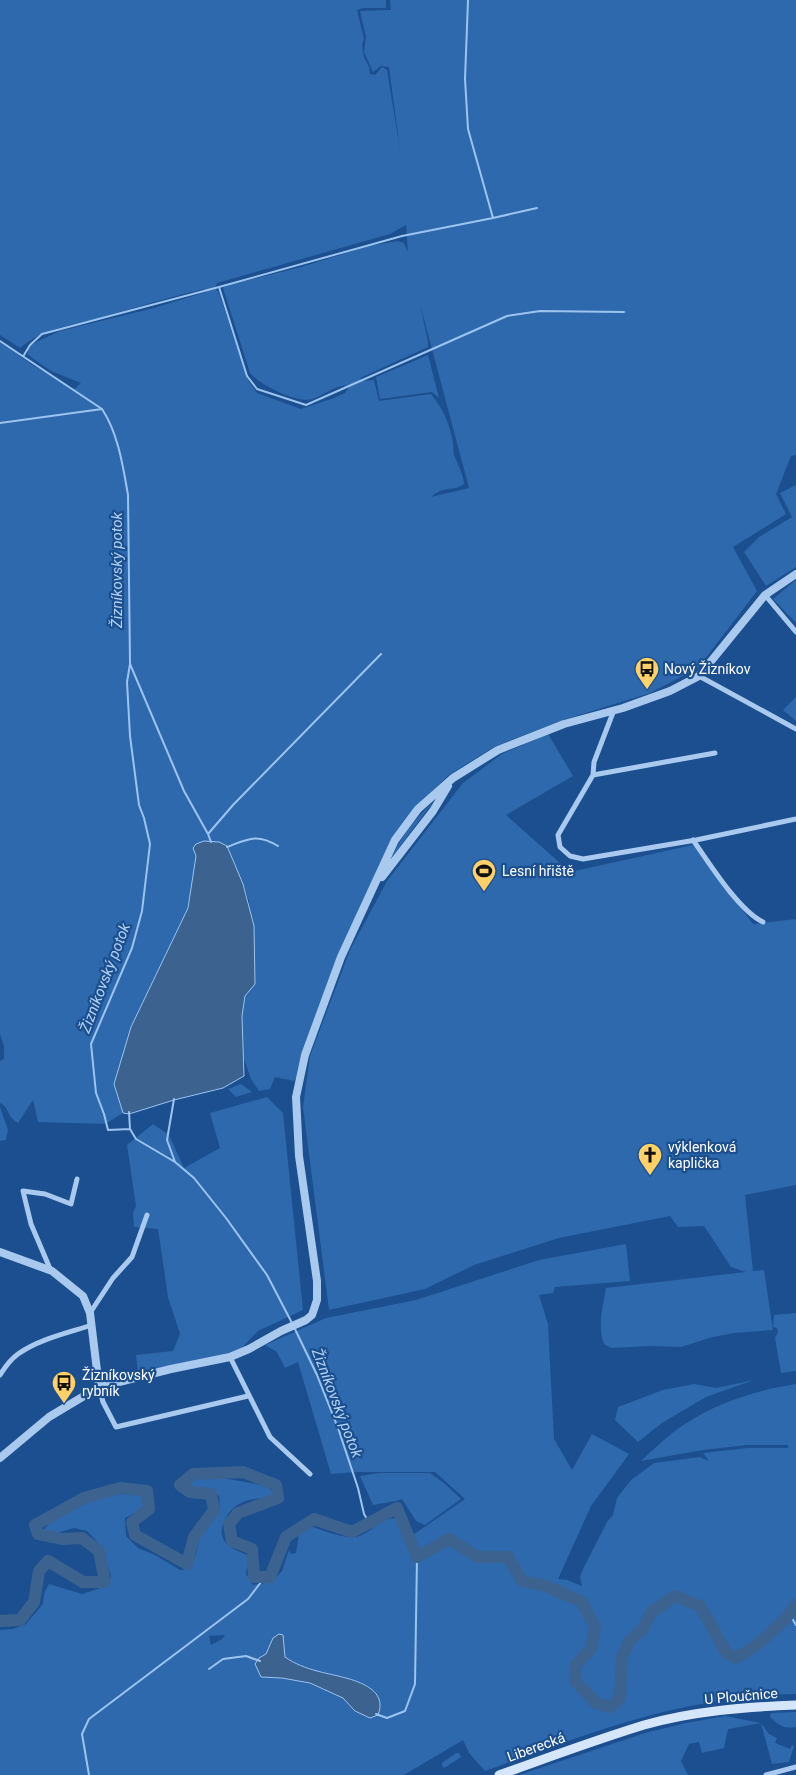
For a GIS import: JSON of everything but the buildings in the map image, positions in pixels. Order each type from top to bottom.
[{"type":"main road","name":"U Ploučnice","points":[[581,1745],[646,1725],[689,1716],[722,1711],[796,1706]]},
{"type":"main road","name":"Liberecká","points":[[499,1775],[581,1745]]},
{"type":"street","points":[[0,1458],[49,1417],[99,1387],[170,1369],[230,1357],[306,1320],[312,1315],[317,1300],[317,1281],[299,1156],[296,1097],[305,1055],[341,957],[395,840],[418,809],[453,778],[498,750],[564,724],[670,691],[699,676],[765,595],[796,574]]},
{"type":"street","points":[[765,595],[796,632]]},
{"type":"street","points":[[699,676],[796,729]]},
{"type":"street","points":[[614,710],[594,762],[593,775],[558,835],[560,846],[570,856],[583,859],[693,840],[796,818]]},
{"type":"street","points":[[593,775],[715,753]]},
{"type":"street","points":[[374,887],[433,811],[453,778]]},
{"type":"street","points":[[693,840],[736,898],[755,918],[763,922]]},
{"type":"street","points":[[52,1271],[31,1224],[23,1191],[44,1194],[71,1204],[77,1179]]},
{"type":"street","points":[[90,1313],[113,1278],[132,1257],[147,1215]]},
{"type":"street","points":[[0,1252],[52,1271],[83,1296],[90,1313],[102,1402],[116,1427],[248,1396]]},
{"type":"street","points":[[0,1374],[18,1354],[42,1342],[92,1325]]},
{"type":"street","points":[[230,1357],[270,1437],[310,1474]]},
{"type":"street","points":[[766,1775],[796,1767]]},
{"type":"shaded area","points":[[0,0],[386,0],[386,8],[363,8],[357,10],[364,39],[362,45],[364,57],[370,74],[375,75],[382,67],[387,70],[400,150],[389,67],[381,66],[373,72],[364,52],[366,37],[360,11],[391,10],[390,0],[796,0],[796,455],[791,456],[776,494],[786,514],[733,547],[757,591],[698,668],[650,693],[563,720],[496,746],[450,774],[415,807],[369,889],[301,1055],[294,1081],[275,1077],[270,1089],[259,1091],[251,1079],[242,1053],[242,1016],[245,996],[255,984],[249,901],[227,846],[196,856],[188,908],[131,1027],[114,1084],[123,1113],[105,1124],[38,1122],[33,1100],[18,1123],[0,1103],[0,1061],[4,1059],[4,1046],[0,1034],[0,343],[60,380],[72,391],[81,383],[51,371],[28,355],[28,350],[32,344],[60,331],[154,308],[206,292],[204,289],[191,292],[60,328],[29,341],[20,348],[0,335]],"holes":[[[406,225],[408,252],[404,243],[398,241],[369,246],[223,288],[250,373],[255,378],[270,388],[289,396],[306,400],[318,397],[340,386],[350,386],[345,393],[301,409],[257,393],[248,380],[219,293],[215,288],[217,283],[390,234]],[[420,304],[469,488],[431,497],[440,491],[456,488],[464,484],[454,455],[450,429],[439,405],[431,394],[379,401],[374,380],[362,381],[360,378],[428,347]]]},
{"type":"shaded area","points":[[428,355],[439,398],[432,392],[380,399],[376,377]]},
{"type":"shaded area","points":[[796,485],[796,567],[766,586],[744,552],[759,537],[792,517],[780,493]]},
{"type":"shaded area","points":[[796,580],[796,623],[773,599]]},
{"type":"shaded area","points":[[796,697],[796,721],[783,710]]},
{"type":"shaded area","points":[[548,734],[573,776],[506,815],[570,872],[693,845],[753,924],[796,919],[796,1185],[745,1195],[753,1271],[764,1270],[773,1330],[734,1333],[681,1347],[611,1348],[604,1344],[601,1323],[606,1288],[746,1272],[731,1267],[704,1226],[678,1227],[670,1216],[559,1238],[474,1265],[425,1289],[329,1310],[303,1107],[310,1056],[350,950],[387,881],[463,783],[502,754]]},
{"type":"shaded area","points":[[433,802],[392,857],[410,827]]},
{"type":"shaded area","points":[[204,841],[219,842],[227,846],[243,884],[254,926],[255,984],[245,996],[242,1016],[244,1076],[223,1088],[129,1114],[123,1113],[114,1084],[131,1027],[188,908],[196,856],[193,848],[196,844]]},
{"type":"shaded area","points":[[241,1084],[252,1092],[236,1097],[228,1089]]},
{"type":"shaded area","points":[[267,1097],[283,1113],[303,1310],[258,1331],[238,1352],[138,1375],[136,1355],[173,1351],[180,1334],[168,1297],[158,1229],[134,1227],[133,1213],[136,1206],[127,1145],[153,1124],[169,1135],[184,1168],[220,1148],[210,1113]]},
{"type":"shaded area","points":[[0,1107],[8,1130],[6,1140],[0,1141]]},
{"type":"shaded area","points":[[626,1244],[630,1281],[555,1287],[553,1293],[539,1295],[548,1324],[554,1439],[572,1470],[592,1434],[629,1454],[591,1506],[558,1579],[567,1580],[582,1586],[580,1577],[582,1571],[607,1522],[613,1515],[617,1498],[631,1480],[654,1463],[700,1457],[709,1461],[703,1453],[748,1448],[788,1448],[788,1445],[747,1445],[703,1450],[641,1461],[673,1432],[711,1409],[752,1393],[796,1384],[796,1694],[742,1698],[675,1709],[611,1727],[485,1771],[469,1753],[463,1740],[404,1775],[0,1775],[0,1630],[13,1629],[26,1624],[43,1604],[44,1594],[49,1584],[82,1594],[107,1586],[111,1576],[102,1547],[87,1531],[74,1528],[56,1533],[43,1530],[53,1520],[108,1493],[147,1496],[148,1499],[142,1509],[125,1518],[126,1536],[138,1548],[155,1555],[180,1570],[186,1569],[191,1565],[203,1529],[217,1513],[220,1504],[219,1496],[211,1490],[188,1487],[188,1482],[212,1476],[267,1486],[275,1494],[274,1498],[250,1500],[237,1505],[227,1516],[222,1530],[223,1538],[228,1545],[249,1556],[246,1574],[253,1585],[272,1582],[282,1571],[289,1550],[291,1554],[296,1553],[299,1534],[309,1526],[338,1535],[355,1537],[365,1534],[384,1521],[397,1518],[407,1535],[407,1539],[465,1499],[435,1472],[331,1474],[298,1362],[285,1368],[277,1352],[265,1345],[326,1318],[416,1300],[539,1260]],"holes":[[[225,1635],[222,1639],[211,1645],[209,1636]],[[266,1654],[285,1657],[293,1663],[353,1680],[371,1688],[370,1718],[355,1711],[343,1698],[310,1683],[282,1678],[269,1678],[255,1664],[259,1658]]]},
{"type":"shaded area","points":[[796,1313],[796,1371],[781,1373],[775,1338],[778,1332],[777,1328],[773,1327],[774,1315]]},
{"type":"shaded area","points":[[754,1380],[706,1397],[662,1423],[638,1442],[615,1420],[618,1407],[663,1390],[694,1384],[716,1388]]},
{"type":"shaded area","points":[[379,1473],[430,1473],[461,1499],[425,1525],[416,1521],[402,1499],[373,1505],[360,1476]]},
{"type":"shaded area","points":[[279,1634],[283,1635],[285,1657],[305,1667],[349,1679],[370,1688],[377,1695],[380,1704],[378,1715],[370,1718],[355,1711],[343,1698],[310,1683],[282,1678],[261,1677],[255,1664],[259,1658],[266,1654],[273,1638]]},
{"type":"shaded area","points":[[796,1712],[796,1727],[788,1728],[782,1726],[770,1717],[771,1713]]},
{"type":"shaded area","points":[[725,1716],[761,1723],[728,1729],[724,1748],[702,1753],[699,1742],[689,1744],[681,1761],[688,1775],[519,1775],[645,1733]]},
{"type":"shaded area","points":[[761,1723],[769,1734],[777,1738],[775,1743],[790,1749],[792,1745],[794,1746],[789,1762],[772,1764]]},
{"type":"shaded area","points":[[456,1753],[459,1753],[461,1757],[444,1768],[442,1763]]},
{"type":"waterway","points":[[219,287],[402,236],[493,218],[468,129],[465,79],[468,0]]},
{"type":"waterway","points":[[493,218],[537,208]]},
{"type":"waterway","points":[[24,355],[30,345],[42,334],[219,287],[247,376],[257,389],[306,405],[507,316],[540,311],[624,312]]},
{"type":"waterway","name":"Žizníkovský potok","points":[[0,341],[102,409],[108,418],[116,439],[128,495],[130,664],[127,682],[130,736],[139,805],[150,844],[142,911],[132,948],[91,1044],[96,1093],[108,1130],[130,1129],[136,1139],[175,1162],[194,1178],[226,1218],[267,1275],[292,1323]]},
{"type":"waterway","points":[[0,423],[102,409]]},
{"type":"waterway","points":[[208,834],[233,805],[381,654]]},
{"type":"waterway","points":[[130,664],[184,791],[211,842]]},
{"type":"waterway","points":[[227,847],[258,838],[278,846]]},
{"type":"waterway","points":[[174,1099],[167,1140],[175,1162]]},
{"type":"waterway","points":[[129,1112],[130,1129]]},
{"type":"waterway","name":"Žizníkovský potok","points":[[294,1327],[317,1375],[338,1428],[358,1488],[364,1514],[369,1522]]},
{"type":"waterway","points":[[0,1621],[20,1620],[34,1602],[39,1571],[48,1561],[83,1582],[105,1582],[99,1551],[82,1538],[62,1539],[38,1534],[35,1525],[84,1498],[120,1488],[147,1491],[149,1509],[132,1522],[135,1535],[187,1564],[194,1537],[214,1510],[211,1494],[190,1492],[180,1485],[193,1474],[243,1472],[276,1485],[278,1498],[238,1513],[229,1524],[232,1541],[252,1549],[254,1577],[270,1577],[286,1537],[314,1519],[352,1532],[397,1508],[417,1557],[449,1539],[478,1557],[508,1557],[522,1581],[546,1586],[582,1602],[595,1627],[591,1649],[576,1665],[575,1681],[596,1703],[610,1707],[620,1698],[622,1657],[630,1640],[642,1630],[652,1612],[675,1596],[700,1606],[726,1652],[735,1658],[751,1649],[768,1635],[785,1619],[796,1605]]},
{"type":"waterway","points":[[376,1714],[387,1718],[405,1711],[415,1684],[417,1557]]},
{"type":"waterway","points":[[89,1775],[82,1734],[89,1719],[248,1599],[265,1577]]},
{"type":"waterway","points":[[790,1615],[796,1625]]},
{"type":"waterway","points":[[209,1669],[223,1659],[246,1656],[260,1661]]},
{"type":"place","name":"Nový Žizníkov","points":[[647,690]]},
{"type":"place","name":"Lesní hřiště","points":[[484,892]]},
{"type":"place","name":"výklenková kaplička","points":[[650,1176]]},
{"type":"place","name":"Žizníkovský rybník","points":[[64,1404]]}]
